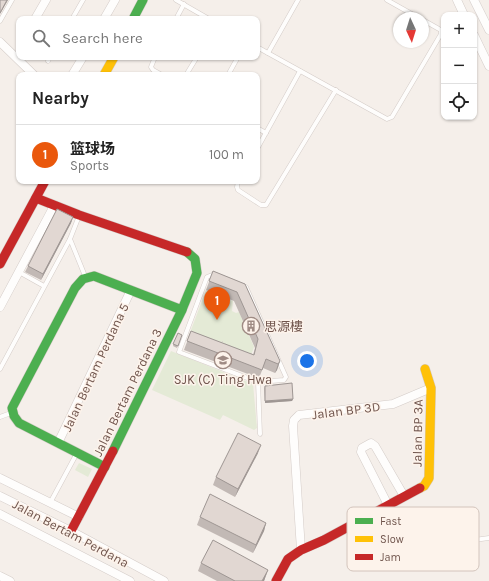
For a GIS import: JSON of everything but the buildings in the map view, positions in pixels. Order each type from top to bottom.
[{"type":"street","points":[[37,16],[46,0]]},
{"type":"street","points":[[135,16],[143,0]]},
{"type":"street","points":[[457,0],[463,12]]},
{"type":"street","points":[[474,0],[489,30]]},
{"type":"street","points":[[105,16],[112,1]]},
{"type":"street","points":[[477,41],[489,66]]},
{"type":"street","points":[[0,42],[16,51]]},
{"type":"street","points":[[23,60],[32,72]]},
{"type":"street","points":[[74,72],[80,60]]},
{"type":"street","points":[[106,72],[112,60]]},
{"type":"street","points":[[0,264],[43,184]]},
{"type":"street","points":[[36,198],[80,215]]},
{"type":"street","points":[[0,307],[54,206]]},
{"type":"street","name":"Jalan Bertam Perdana 3","points":[[71,531],[187,311],[197,272],[196,260],[190,253],[80,215]]},
{"type":"street","points":[[105,467],[19,423],[13,415],[12,408],[75,288],[79,281],[85,277],[94,276],[187,311]]},
{"type":"street","name":"Jalan Bertam Perdana 5","points":[[58,443],[131,290]]},
{"type":"street","name":"Jalan BP 3A","points":[[385,507],[424,486],[429,478],[431,388],[425,368]]},
{"type":"street","name":"Jalan BP 3D","points":[[301,550],[292,426],[294,420],[299,415],[393,404],[431,388]]},
{"type":"street","points":[[385,507],[361,452],[362,448],[371,443],[375,446],[404,496]]},
{"type":"street","points":[[0,478],[79,517]]},
{"type":"street","name":"Jalan Bertam Perdana","points":[[0,496],[71,531],[164,581]]},
{"type":"street","points":[[0,514],[130,581],[137,567]]},
{"type":"street","name":"Jalan BP 3A","points":[[276,581],[288,559],[301,550],[347,528]]},
{"type":"street","points":[[0,576],[10,581]]},
{"type":"lane","points":[[0,21],[12,0]]},
{"type":"lane","points":[[74,16],[83,0]]},
{"type":"lane","points":[[176,0],[204,16]]},
{"type":"lane","points":[[268,53],[298,0]]},
{"type":"lane","points":[[387,0],[409,12]]},
{"type":"lane","points":[[178,16],[184,4]]},
{"type":"lane","points":[[260,48],[387,119],[391,118],[441,34],[439,29],[429,23]]},
{"type":"lane","points":[[154,60],[151,66],[153,70],[157,72]]},
{"type":"lane","points":[[188,72],[195,60]]},
{"type":"lane","points":[[230,72],[236,60]]},
{"type":"lane","points":[[260,144],[300,71]]},
{"type":"lane","points":[[238,184],[238,190],[261,205],[266,205],[336,90]]},
{"type":"lane","points":[[260,130],[266,133]]},
{"type":"lane","points":[[0,369],[70,239],[80,215]]},
{"type":"lane","points":[[70,239],[85,277]]},
{"type":"lane","points":[[19,272],[44,286]]},
{"type":"lane","points":[[212,275],[246,287],[286,377],[284,380],[258,382],[179,352],[187,311],[207,277],[212,275]]},
{"type":"lane","points":[[258,382],[260,434]]},
{"type":"lane","points":[[0,417],[13,415]]},
{"type":"lane","points":[[50,503],[77,452]]},
{"type":"lane","points":[[479,539],[489,538]]},
{"type":"path","points":[[217,343],[224,342],[228,348]]},
{"type":"path","points":[[220,343],[219,346],[221,349],[226,346]]},
{"type":"path","points":[[244,351],[254,354]]},
{"type":"green space","points":[[206,290],[233,301],[232,311],[236,313],[239,312],[254,347],[249,361],[188,338]]},
{"type":"green space","points":[[171,351],[253,384],[257,428],[254,430],[223,415],[220,420],[152,390]]},
{"type":"green space","points":[[79,463],[92,469],[88,477],[75,470]]},
{"type":"traffic: fast","points":[[135,16],[143,0]]},
{"type":"traffic: fast","points":[[113,451],[181,312],[197,273],[195,259],[187,252]]},
{"type":"traffic: fast","points":[[105,467],[19,423],[14,416],[12,408],[75,288],[83,279],[94,276],[182,310]]},
{"type":"traffic: slow","points":[[106,72],[112,60]]},
{"type":"traffic: slow","points":[[420,488],[424,486],[429,478],[431,388],[425,369]]},
{"type":"traffic: jam","points":[[0,264],[43,184]]},
{"type":"traffic: jam","points":[[36,198],[79,215],[187,252]]},
{"type":"traffic: jam","points":[[71,531],[113,451]]},
{"type":"traffic: jam","points":[[385,507],[420,488]]},
{"type":"traffic: jam","points":[[276,581],[288,559],[301,550],[347,528]]},
{"type":"place","name":"篮球场","points":[[217,320]]},
{"type":"place","name":"思源樓","points":[[251,326]]},
{"type":"place","name":"SJK (C) Ting Hwa","points":[[223,360]]}]
